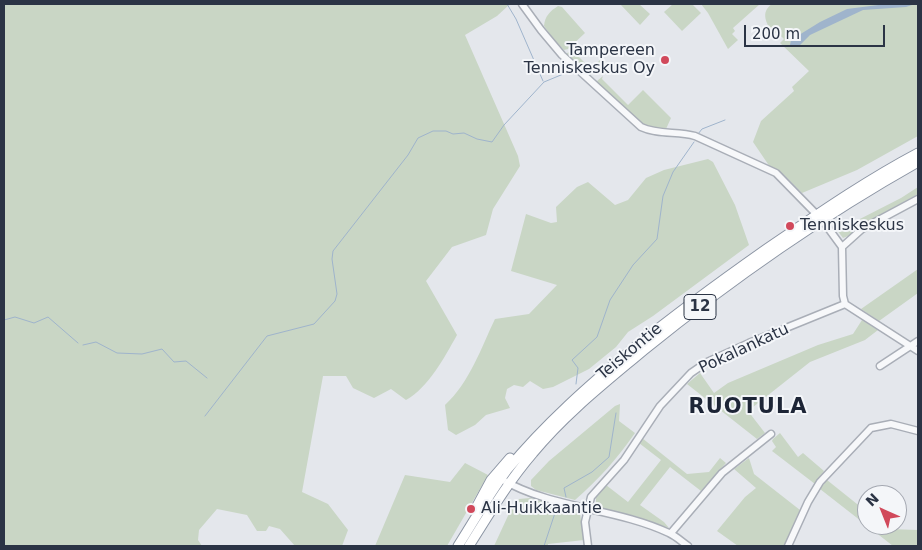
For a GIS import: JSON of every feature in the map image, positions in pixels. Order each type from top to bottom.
[{"type":"highway","name":"Teiskontie","points":[[470,546],[505,481],[558,426],[626,365],[820,217],[885,170],[918,153]]},
{"type":"highway","name":"Teiskontie","points":[[458,546],[535,438],[568,404],[673,317],[739,268],[820,217],[918,162]]},
{"type":"highway","name":"12","points":[[470,527],[470,519],[491,480],[522,445],[535,438]]},
{"type":"street","points":[[522,4],[553,46],[635,123],[648,130],[688,134],[776,173],[820,217],[842,246],[843,296],[845,304],[918,351]]},
{"type":"street","points":[[842,246],[862,229],[918,199]]},
{"type":"street","name":"Pokalankatu","points":[[587,509],[594,492],[624,460],[660,406],[691,373],[707,362],[749,343],[845,304]]},
{"type":"street","points":[[880,366],[918,341]]},
{"type":"street","points":[[788,546],[808,502],[820,482],[871,428],[891,424],[918,431]]},
{"type":"street","points":[[671,533],[722,473],[770,434]]},
{"type":"street","points":[[505,481],[525,491],[642,523],[671,533],[688,546]]},
{"type":"street","points":[[587,509],[588,546]]},
{"type":"green space","points":[[4,4],[510,4],[497,16],[465,35],[518,156],[520,166],[493,209],[486,235],[452,247],[426,281],[457,335],[429,380],[406,400],[391,389],[374,398],[353,388],[346,376],[323,376],[302,492],[328,504],[348,530],[342,546],[295,546],[280,529],[269,526],[266,531],[257,531],[247,515],[217,509],[199,530],[198,540],[202,546],[4,546]]},
{"type":"green space","points":[[620,4],[639,4],[650,14],[640,25]]},
{"type":"green space","points":[[673,4],[692,4],[701,13],[682,31],[664,12]]},
{"type":"green space","points":[[701,4],[760,4],[733,28],[735,31],[732,34],[738,40],[728,49]]},
{"type":"green space","points":[[772,4],[918,4],[918,136],[857,170],[802,193],[784,175],[770,167],[753,142],[761,121],[794,91],[792,87],[809,71],[780,43],[784,39],[777,32],[774,34],[769,26],[765,14],[768,7]]},
{"type":"green space","points":[[558,6],[562,7],[585,33],[568,49],[564,50],[544,26],[548,14]]},
{"type":"green space","points":[[572,50],[591,69],[602,58],[605,61],[590,75],[566,54]]},
{"type":"green space","points":[[603,76],[602,79],[628,105],[643,90],[671,118],[666,129],[652,128],[640,123],[598,84],[597,81]]},
{"type":"green space","points":[[708,159],[713,162],[735,205],[749,245],[653,316],[628,332],[616,347],[589,369],[553,387],[543,389],[530,381],[523,387],[514,385],[507,389],[505,398],[510,408],[486,415],[475,425],[456,435],[448,430],[445,405],[454,396],[468,375],[495,319],[529,314],[557,285],[511,271],[526,214],[551,223],[557,222],[556,207],[577,187],[588,182],[615,205],[628,200],[646,178],[664,170]]},
{"type":"green space","points":[[918,187],[918,194],[860,226],[848,236],[843,238],[837,230],[839,227],[854,222],[901,198]]},
{"type":"green space","points":[[918,269],[918,293],[879,321],[861,309]]},
{"type":"green space","points":[[862,320],[878,330],[865,340],[810,362],[748,411],[765,433],[757,439],[687,384],[700,373],[714,393],[728,383],[818,345],[853,334]]},
{"type":"green space","points":[[620,404],[619,421],[635,433],[621,452],[584,492],[575,500],[536,490],[531,486],[531,480],[549,461],[615,406]]},
{"type":"green space","points":[[780,433],[798,457],[803,453],[824,471],[815,484],[772,451],[776,447],[772,441]]},
{"type":"green space","points":[[642,438],[687,474],[709,472],[720,458],[726,463],[701,491],[670,467],[640,505],[664,522],[669,528],[635,516],[599,508],[596,505],[596,496],[606,485],[628,502],[661,460],[639,443]]},
{"type":"green space","points":[[749,458],[754,474],[800,510],[784,546],[738,546],[717,531],[745,497],[756,488],[734,469]]},
{"type":"green space","points":[[465,463],[488,475],[447,546],[375,546],[405,475],[450,482]]},
{"type":"green space","points":[[827,480],[857,504],[857,518],[820,489]]},
{"type":"green space","points":[[530,498],[580,513],[584,540],[548,544],[548,546],[494,546],[513,505],[519,499]]},
{"type":"green space","points":[[907,530],[918,530],[918,546],[893,546],[879,535],[907,535]]},
{"type":"water","points":[[886,4],[915,4],[906,7],[863,10],[810,35],[800,45],[793,47],[790,45],[791,40],[820,22],[847,9]]},
{"type":"waterway","points":[[507,4],[516,19],[543,81]]},
{"type":"waterway","points":[[205,416],[267,336],[314,324],[335,301],[337,294],[332,259],[333,251],[408,155],[418,138],[433,131],[446,131],[453,134],[464,133],[477,139],[492,142],[504,125],[544,82],[573,70]]},
{"type":"waterway","points":[[698,134],[702,129],[725,120]]},
{"type":"waterway","points":[[576,384],[578,368],[572,360],[597,337],[610,300],[633,265],[657,239],[663,196],[673,172],[694,142]]},
{"type":"waterway","points":[[4,320],[15,317],[34,323],[48,317],[78,343]]},
{"type":"waterway","points":[[83,345],[96,342],[117,353],[142,354],[162,349],[174,362],[186,361],[207,378]]},
{"type":"waterway","points":[[566,497],[564,488],[592,472],[609,457],[616,413]]},
{"type":"waterway","points":[[544,546],[555,513]]},
{"type":"place","name":"Tampereen Tenniskeskus Oy","points":[[665,60]]},
{"type":"place","name":"Tenniskeskus","points":[[790,226]]},
{"type":"place","name":"Ali-Huikkaantie","points":[[471,509]]},
{"type":"district","name":"RUOTULA","points":[[748,408]]}]
